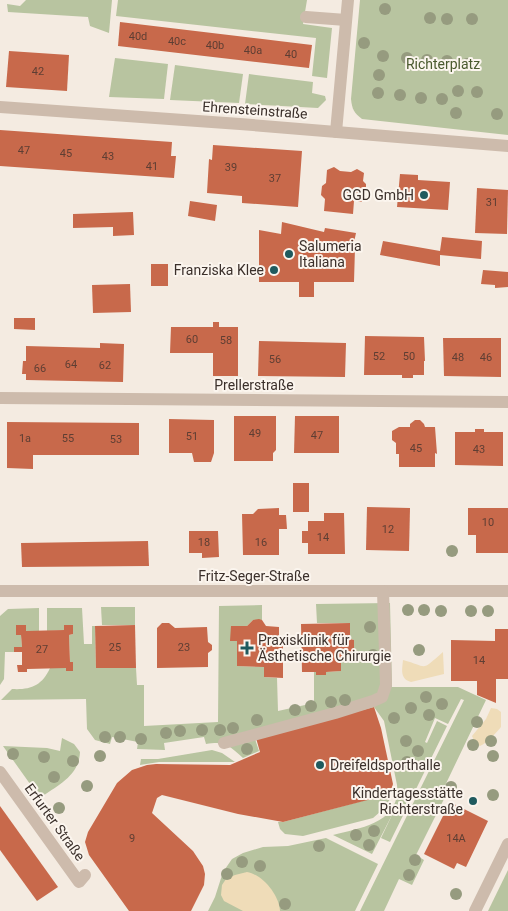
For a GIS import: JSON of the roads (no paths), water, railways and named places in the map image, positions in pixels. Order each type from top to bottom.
[{"type":"street","points":[[336,132],[348,0]]},
{"type":"street","points":[[306,17],[346,20]]},
{"type":"street","name":"Ehrensteinstraße","points":[[0,107],[508,146]]},
{"type":"street","name":"Prellerstraße","points":[[0,398],[508,402]]},
{"type":"street","name":"Fritz-Seger-Straße","points":[[0,591],[508,591]]},
{"type":"street","points":[[224,743],[350,708],[382,697],[386,684],[383,591]]},
{"type":"street","name":"Erfurter Straße","points":[[0,772],[79,882],[85,875]]},
{"type":"street","points":[[475,911],[508,844]]},
{"type":"place","name":"GGD GmbH","points":[[424,195]]},
{"type":"place","name":"Salumeria Italiana","points":[[289,254]]},
{"type":"place","name":"Franziska Klee","points":[[274,270]]},
{"type":"place","name":"Praxisklinik für Ästhetische Chirurgie","points":[[247,648]]},
{"type":"place","name":"Dreifeldsporthalle","points":[[320,765]]},
{"type":"place","name":"Kindertagesstätte Richterstraße","points":[[473,801]]},
{"type":"park label","name":"Richterplatz","points":[[443,64]]}]
